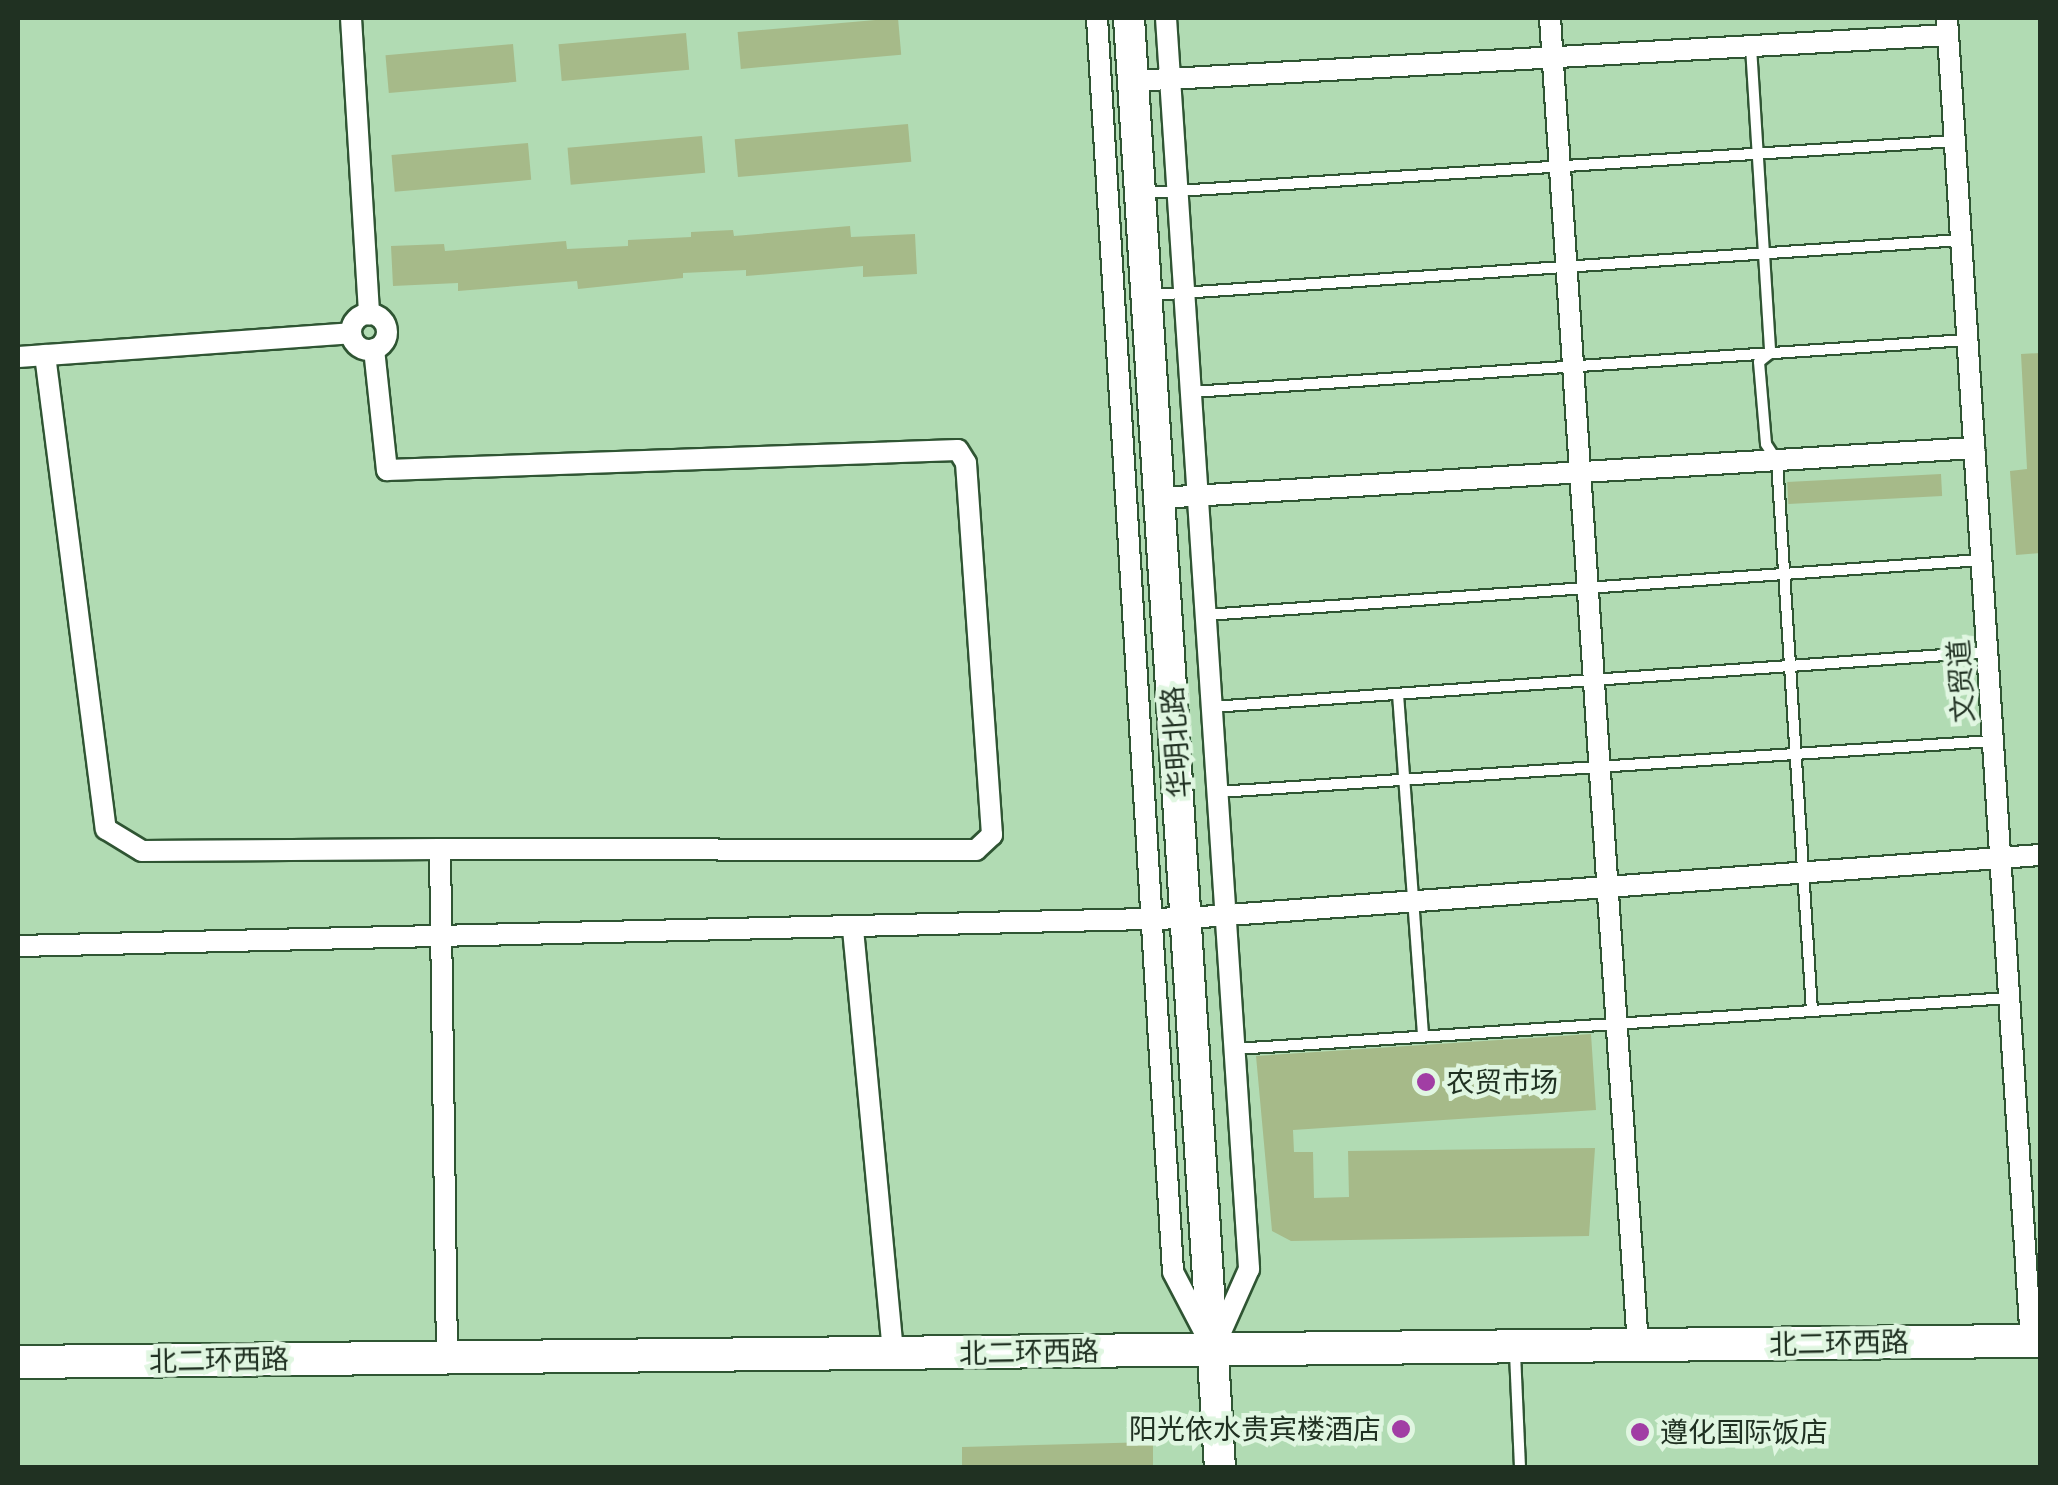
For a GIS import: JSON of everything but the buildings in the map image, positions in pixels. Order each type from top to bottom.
[{"type":"highway","name":"北二环西路","points":[[18,1362],[2036,1341]]},
{"type":"main road","name":"华明北路","points":[[1129,18],[1220,1468]]},
{"type":"street","points":[[351,18],[369,314]]},
{"type":"street","points":[[1097,18],[1173,1272],[1214,1350]]},
{"type":"street","points":[[1166,18],[1249,1269],[1214,1350]]},
{"type":"street","points":[[1550,18],[1638,1345]]},
{"type":"street","points":[[1133,81],[1751,46],[1947,26]]},
{"type":"street","name":"文贸道","points":[[1947,26],[2009,998],[2036,1341]]},
{"type":"street","points":[[369,314],[354,322],[351,334],[359,347],[374,349]]},
{"type":"street","points":[[369,314],[386,326],[386,338],[374,349]]},
{"type":"street","points":[[18,357],[351,334]]},
{"type":"street","points":[[45,355],[106,829],[142,851],[976,850],[992,835],[966,463],[958,450],[386,470],[374,349]]},
{"type":"street","points":[[1159,498],[1974,448]]},
{"type":"street","points":[[440,850],[446,1358]]},
{"type":"street","points":[[18,946],[442,934],[852,930],[1188,918],[2040,854]]},
{"type":"street","points":[[852,930],[893,1353]]},
{"type":"lane","points":[[1751,46],[1770,353]]},
{"type":"lane","points":[[1140,194],[1954,141]]},
{"type":"lane","points":[[1146,295],[1961,240]]},
{"type":"lane","points":[[1191,392],[1967,340]]},
{"type":"lane","points":[[1770,353],[1760,362],[1766,444],[1777,461],[1812,1011]]},
{"type":"lane","points":[[1206,615],[1981,560]]},
{"type":"lane","points":[[1212,707],[1987,652]]},
{"type":"lane","points":[[1398,694],[1423,1036]]},
{"type":"lane","points":[[1217,792],[1993,741]]},
{"type":"lane","points":[[1234,1049],[2009,998]]},
{"type":"lane","points":[[1514,1346],[1520,1468]]},
{"type":"place","name":"农贸市场","points":[[1426,1082]]},
{"type":"place","name":"阳光依水贵宾楼酒店","points":[[1401,1429]]},
{"type":"place","name":"遵化国际饭店","points":[[1640,1432]]}]
